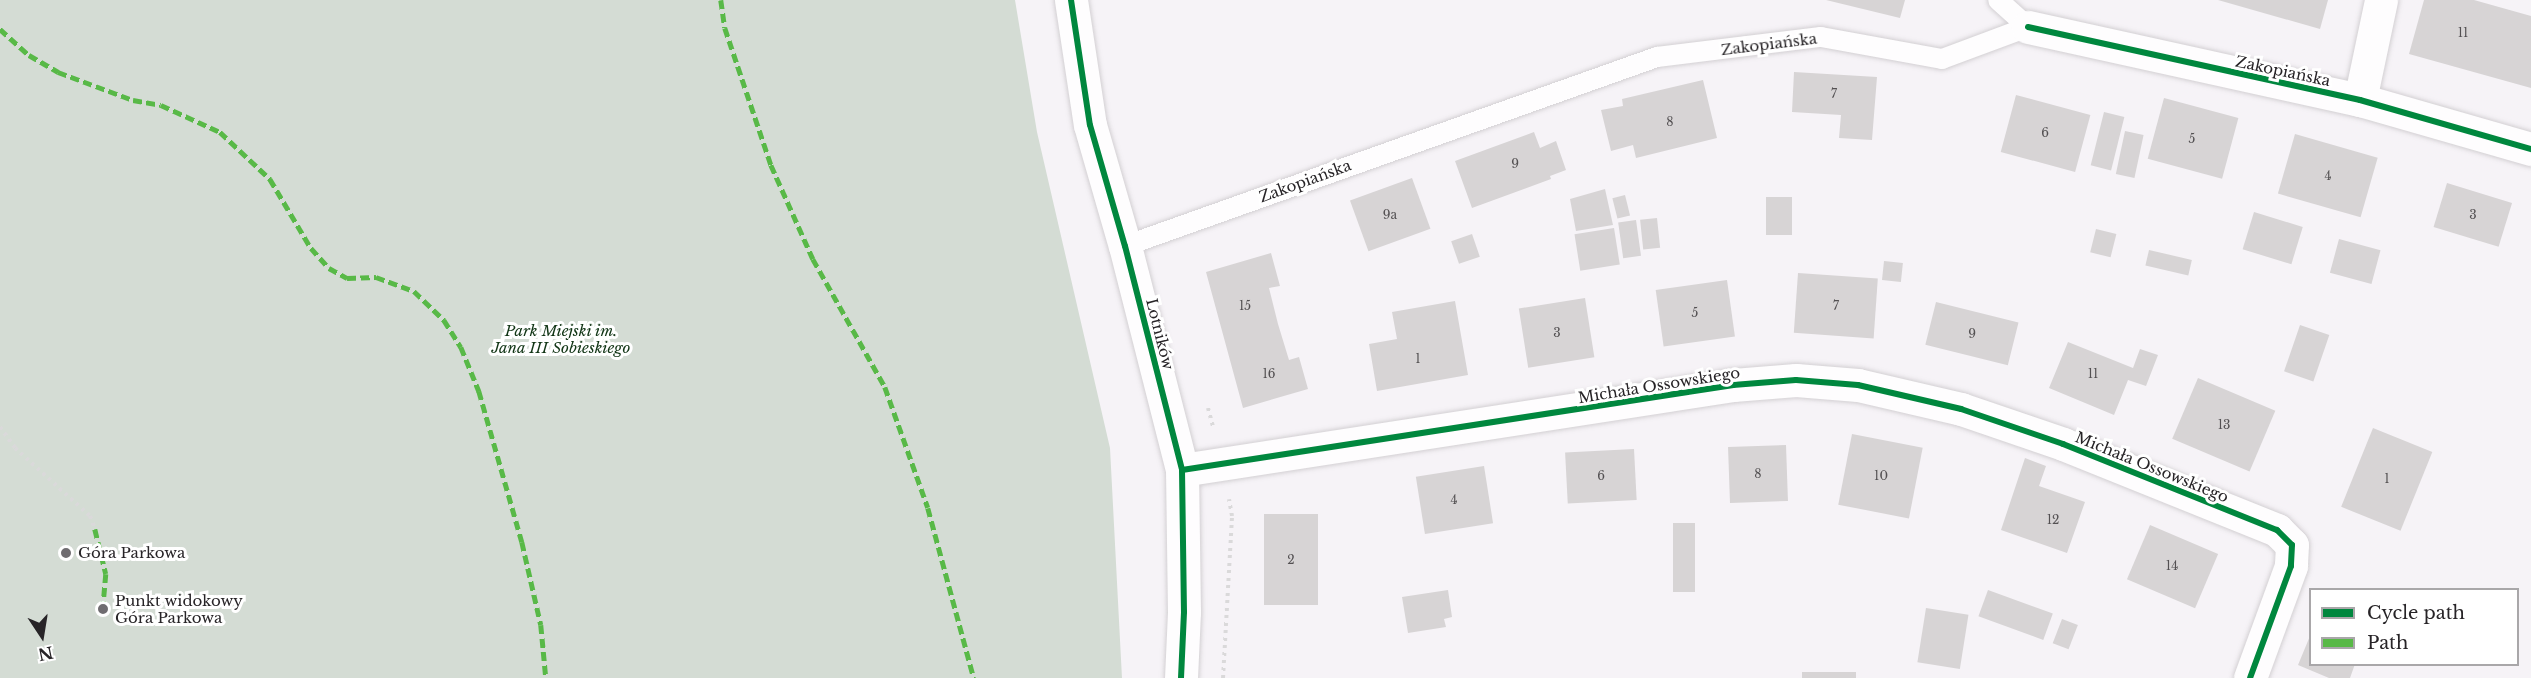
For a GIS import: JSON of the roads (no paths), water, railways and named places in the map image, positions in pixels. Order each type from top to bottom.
[{"type":"street","name":"Lotników","points":[[1071,0],[1090,125],[1125,246],[1182,470],[1184,612],[1181,678]]},
{"type":"street","points":[[2360,100],[2381,0]]},
{"type":"street","name":"Zakopiańska","points":[[2028,27],[2360,100],[2531,148]]},
{"type":"street","name":"Michała Ossowskiego","points":[[1182,470],[1733,385],[1796,380],[1858,385],[1961,409],[2063,444],[2277,530],[2292,545],[2291,566],[2250,678]]},
{"type":"lane","points":[[1998,0],[2028,27]]},
{"type":"lane","name":"Zakopiańska","points":[[1125,246],[1657,57],[1821,37],[1942,59],[2028,27]]},
{"type":"place","name":"Góra Parkowa","points":[[66,553]]},
{"type":"place","name":"Punkt widokowy Góra Parkowa","points":[[103,609]]},
{"type":"park label","name":"Park Miejski im. Jana III Sobieskiego","points":[[561,338]]}]
